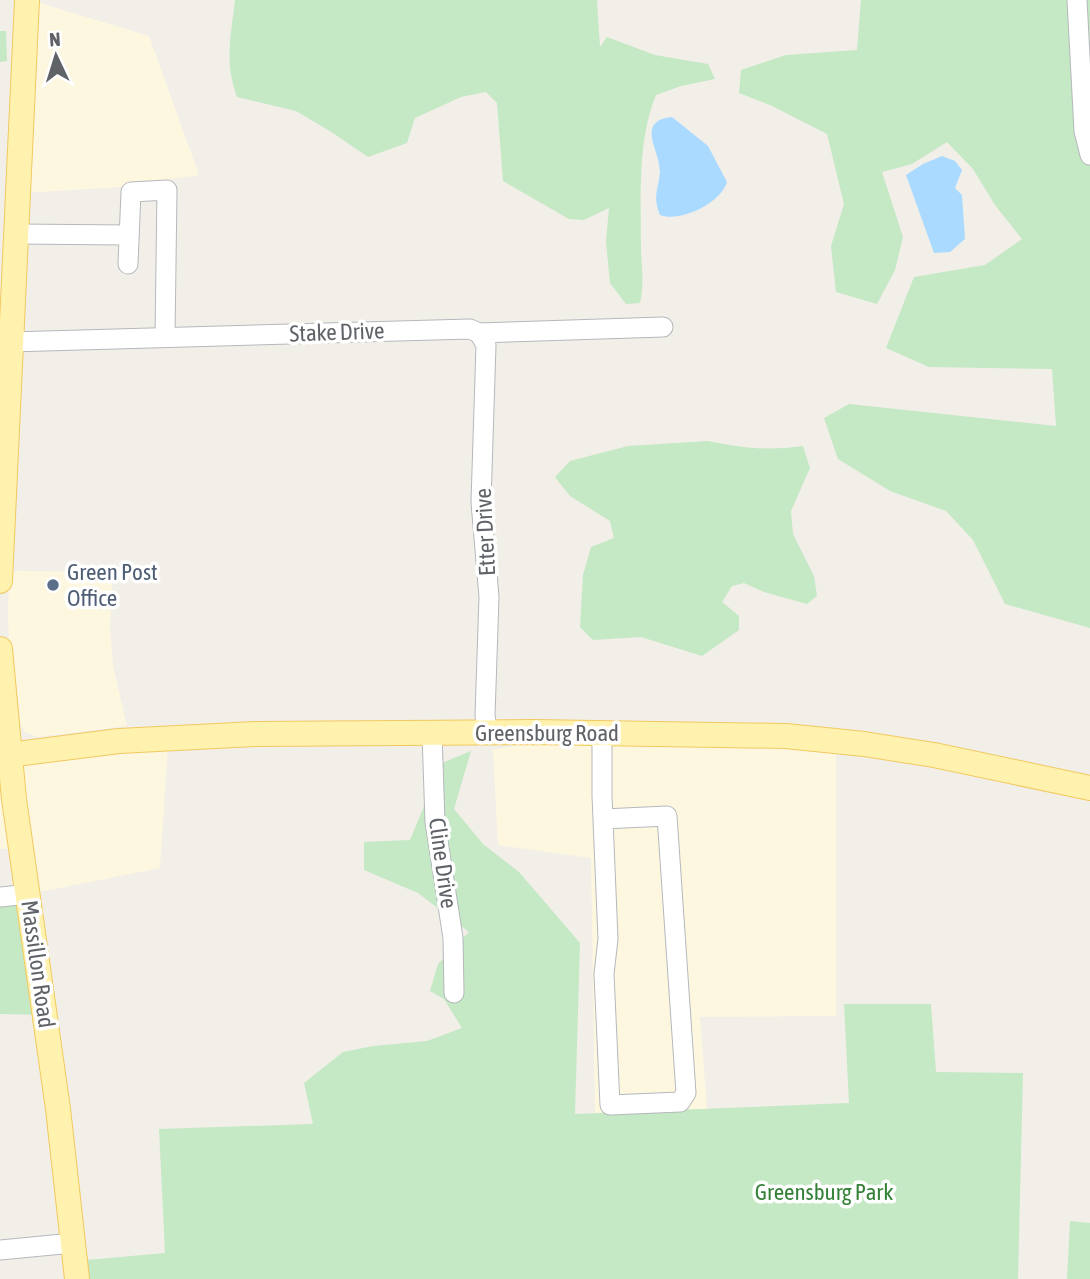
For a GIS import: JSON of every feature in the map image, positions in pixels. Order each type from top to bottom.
[{"type":"main road","points":[[0,581],[27,0]]},
{"type":"main road","name":"Massillon Road","points":[[0,649],[5,755],[29,894],[58,1109],[77,1279]]},
{"type":"main road","name":"Greensburg Road","points":[[5,755],[168,737],[255,734],[602,733],[786,736],[934,755],[1090,788]]},
{"type":"street","points":[[1077,0],[1084,131],[1090,155]]},
{"type":"street","points":[[128,264],[131,192],[167,190],[165,337]]},
{"type":"street","points":[[16,234],[129,235]]},
{"type":"street","name":"Stake Drive","points":[[10,342],[470,329],[479,332],[663,327]]},
{"type":"street","name":"Etter Drive","points":[[479,332],[486,345],[481,502],[489,597],[485,708],[488,733]]},
{"type":"street","name":"Cline Drive","points":[[432,733],[435,822],[453,938],[454,993]]},
{"type":"street","points":[[602,733],[603,819],[608,939],[604,974],[610,1105],[680,1102],[687,1093],[667,816],[603,819]]},
{"type":"street","points":[[0,897],[29,894]]},
{"type":"street","points":[[0,1250],[73,1243]]},
{"type":"shaded area","points":[[33,1],[149,36],[199,175],[120,187],[23,193]]},
{"type":"shaded area","points":[[9,571],[113,572],[110,626],[113,666],[127,726],[38,737],[25,732],[11,708]]},
{"type":"shaded area","points":[[536,742],[836,748],[836,1016],[700,1017],[707,1109],[595,1113],[591,858],[498,845],[493,750]]},
{"type":"shaded area","points":[[168,746],[160,868],[34,893],[15,757]]},
{"type":"shaded area","points":[[0,791],[14,848],[0,849]]},
{"type":"green space","points":[[235,0],[597,0],[600,47],[607,37],[655,55],[708,64],[715,79],[681,86],[656,95],[650,113],[641,171],[640,303],[626,304],[610,283],[606,242],[609,208],[584,220],[569,219],[503,181],[497,103],[486,92],[461,97],[415,118],[407,143],[368,157],[296,111],[237,97],[230,60]]},
{"type":"green space","points":[[861,0],[1090,0],[1090,628],[1005,604],[973,540],[946,511],[890,491],[838,459],[824,418],[849,404],[1056,426],[1052,369],[929,367],[886,348],[914,277],[985,265],[1022,239],[995,205],[973,169],[947,142],[912,164],[882,172],[903,237],[895,270],[877,304],[836,292],[831,246],[844,204],[827,134],[772,106],[739,93],[741,70],[786,55],[857,50]]},
{"type":"green space","points":[[0,31],[6,31],[7,61],[0,62]]},
{"type":"green space","points":[[708,441],[755,448],[803,446],[810,468],[791,511],[793,534],[814,576],[817,596],[807,604],[764,592],[744,583],[732,586],[722,602],[739,616],[739,630],[702,656],[641,637],[593,640],[580,627],[583,575],[591,547],[614,538],[610,521],[570,496],[555,477],[570,461],[628,446]]},
{"type":"green space","name":"Greensburg Park","points":[[471,751],[454,809],[483,844],[519,872],[580,943],[575,1114],[849,1103],[844,1004],[931,1004],[936,1072],[1023,1073],[1018,1279],[89,1279],[87,1260],[165,1253],[159,1129],[313,1124],[304,1083],[343,1052],[427,1041],[462,1028],[444,999],[430,991],[438,964],[469,932],[418,893],[364,870],[364,842],[410,840],[442,763]]},
{"type":"green space","points":[[29,894],[45,1015],[0,1014],[0,897]]},
{"type":"green space","points":[[1070,1221],[1090,1223],[1090,1279],[1067,1279]]},
{"type":"water","points":[[672,117],[708,146],[727,182],[717,197],[708,204],[688,214],[668,217],[660,215],[656,202],[660,171],[652,130],[661,120]]},
{"type":"water","points":[[942,156],[955,161],[962,170],[955,188],[962,195],[965,239],[950,252],[934,253],[906,175]]},
{"type":"place","name":"Green Post Office","points":[[53,585]]}]
